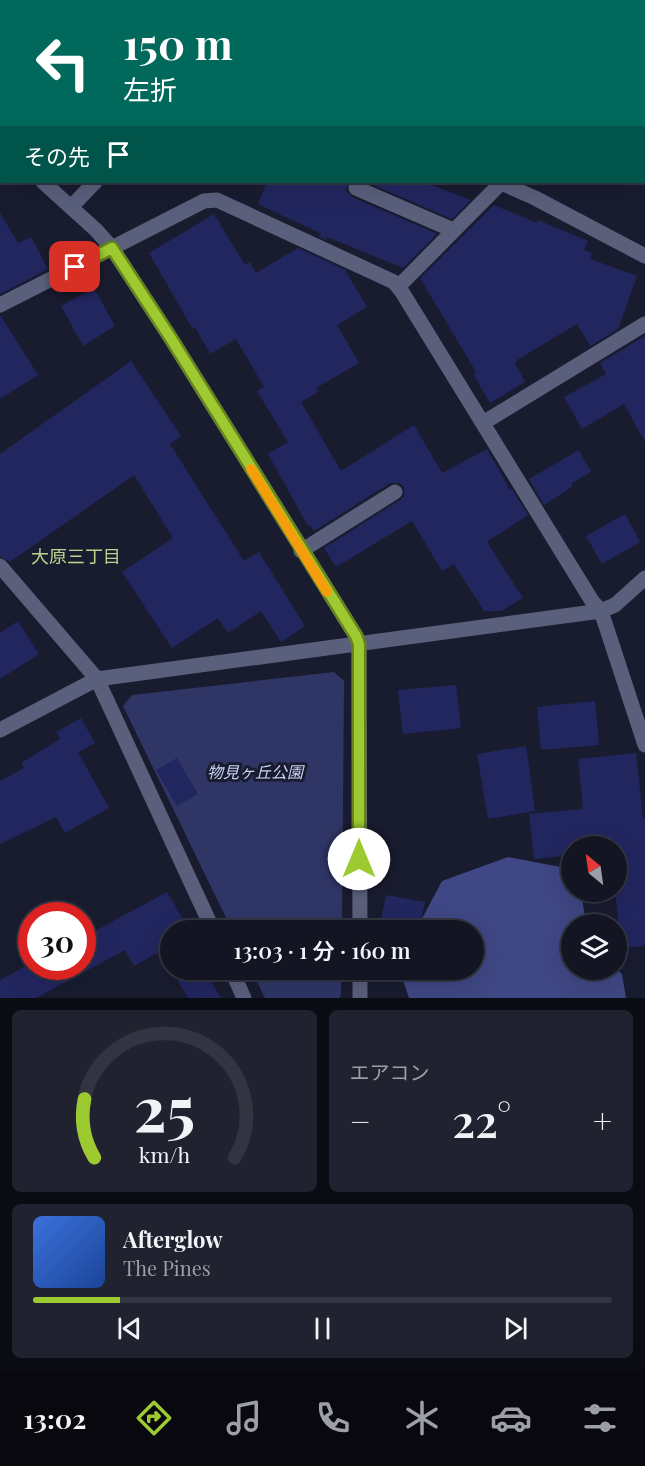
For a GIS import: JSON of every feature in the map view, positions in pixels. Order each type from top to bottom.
[{"type":"street","points":[[44,183],[96,230],[112,248],[356,636],[359,644],[360,920]]},
{"type":"street","points":[[71,207],[94,183]]},
{"type":"street","points":[[398,287],[499,183]]},
{"type":"street","points":[[502,183],[645,256]]},
{"type":"street","points":[[356,188],[453,230]]},
{"type":"street","points":[[0,305],[204,201],[217,200],[394,282],[592,602],[601,611],[645,745]]},
{"type":"street","points":[[483,423],[645,324]]},
{"type":"street","points":[[301,551],[395,492]]},
{"type":"street","points":[[0,566],[97,679],[208,920]]},
{"type":"street","points":[[0,730],[97,679],[601,611],[615,605],[645,578]]},
{"type":"street","points":[[236,980],[244,998]]},
{"type":"street","points":[[360,980],[360,998]]},
{"type":"green space","name":"物見ヶ丘公園","points":[[334,672],[344,681],[342,920],[227,920],[123,706],[132,695]]},
{"type":"green space","points":[[256,980],[341,980],[339,998],[265,998]]},
{"type":"shaded area","points":[[508,857],[561,867],[561,902],[583,902],[584,914],[561,914],[561,980],[623,980],[626,998],[409,998],[403,980],[484,980],[484,920],[421,920],[442,881]]},
{"type":"building","points":[[267,183],[349,183],[346,190],[352,197],[437,234],[403,268],[325,236],[328,241],[318,236],[322,234],[258,204]]},
{"type":"building","points":[[368,183],[426,183],[471,200],[452,219]]},
{"type":"building","points":[[494,205],[588,241],[584,250],[592,253],[590,259],[637,276],[618,329],[590,346],[577,324],[517,360],[515,363],[525,382],[490,403],[473,374],[476,372],[420,278]]},
{"type":"building","points":[[0,213],[18,243],[31,237],[48,269],[0,294]]},
{"type":"building","points":[[214,214],[245,265],[250,262],[256,273],[298,248],[345,270],[367,307],[337,325],[359,363],[316,388],[318,392],[301,402],[341,471],[414,425],[442,473],[487,449],[510,490],[512,489],[528,515],[488,541],[523,598],[501,611],[484,611],[454,564],[442,571],[412,521],[336,567],[324,548],[400,500],[404,496],[404,487],[399,483],[390,483],[314,531],[310,525],[308,526],[268,454],[288,442],[257,391],[264,387],[236,339],[210,354],[195,327],[192,328],[149,253]]},
{"type":"building","points":[[94,288],[115,326],[83,346],[61,306]]},
{"type":"building","points":[[0,315],[38,375],[0,399]]},
{"type":"building","points":[[645,336],[645,442],[624,404],[582,429],[564,397],[606,374],[600,363]]},
{"type":"building","points":[[131,361],[181,436],[170,444],[244,561],[259,552],[305,626],[281,642],[261,611],[228,633],[218,618],[172,648],[122,572],[173,538],[134,475],[10,562],[0,556],[0,454]]},
{"type":"building","points":[[579,450],[591,472],[572,483],[572,487],[544,505],[529,479]]},
{"type":"building","points":[[625,514],[640,542],[602,564],[586,536]]},
{"type":"building","points":[[18,621],[39,654],[0,679],[0,633]]},
{"type":"building","points":[[456,685],[461,728],[403,734],[398,690]]},
{"type":"building","points":[[595,701],[599,745],[541,750],[537,707]]},
{"type":"building","points":[[81,718],[95,743],[78,752],[109,808],[65,833],[56,817],[0,844],[0,781],[24,768],[21,763],[60,739],[56,732]]},
{"type":"building","points":[[526,746],[535,811],[488,819],[477,754]]},
{"type":"building","points":[[636,753],[643,819],[645,818],[645,946],[627,948],[627,914],[617,914],[616,902],[627,902],[627,836],[561,836],[561,856],[534,859],[529,814],[583,809],[578,759]]},
{"type":"building","points":[[177,758],[198,794],[177,806],[156,770]]},
{"type":"building","points":[[167,892],[183,920],[160,920],[160,952],[134,966],[125,950],[96,966],[96,930]]},
{"type":"building","points":[[386,895],[425,902],[421,920],[381,920]]},
{"type":"building","points":[[18,970],[18,980],[69,980],[36,998],[0,998],[0,980]]},
{"type":"building","points":[[177,980],[210,980],[221,998],[188,998]]},
{"type":"slow traffic","points":[[251,469],[327,592]]},
{"type":"district","name":"大原三丁目","points":[[76,557]]},
{"type":"route","points":[[75,267],[112,248],[356,636],[359,644],[359,859]]}]
